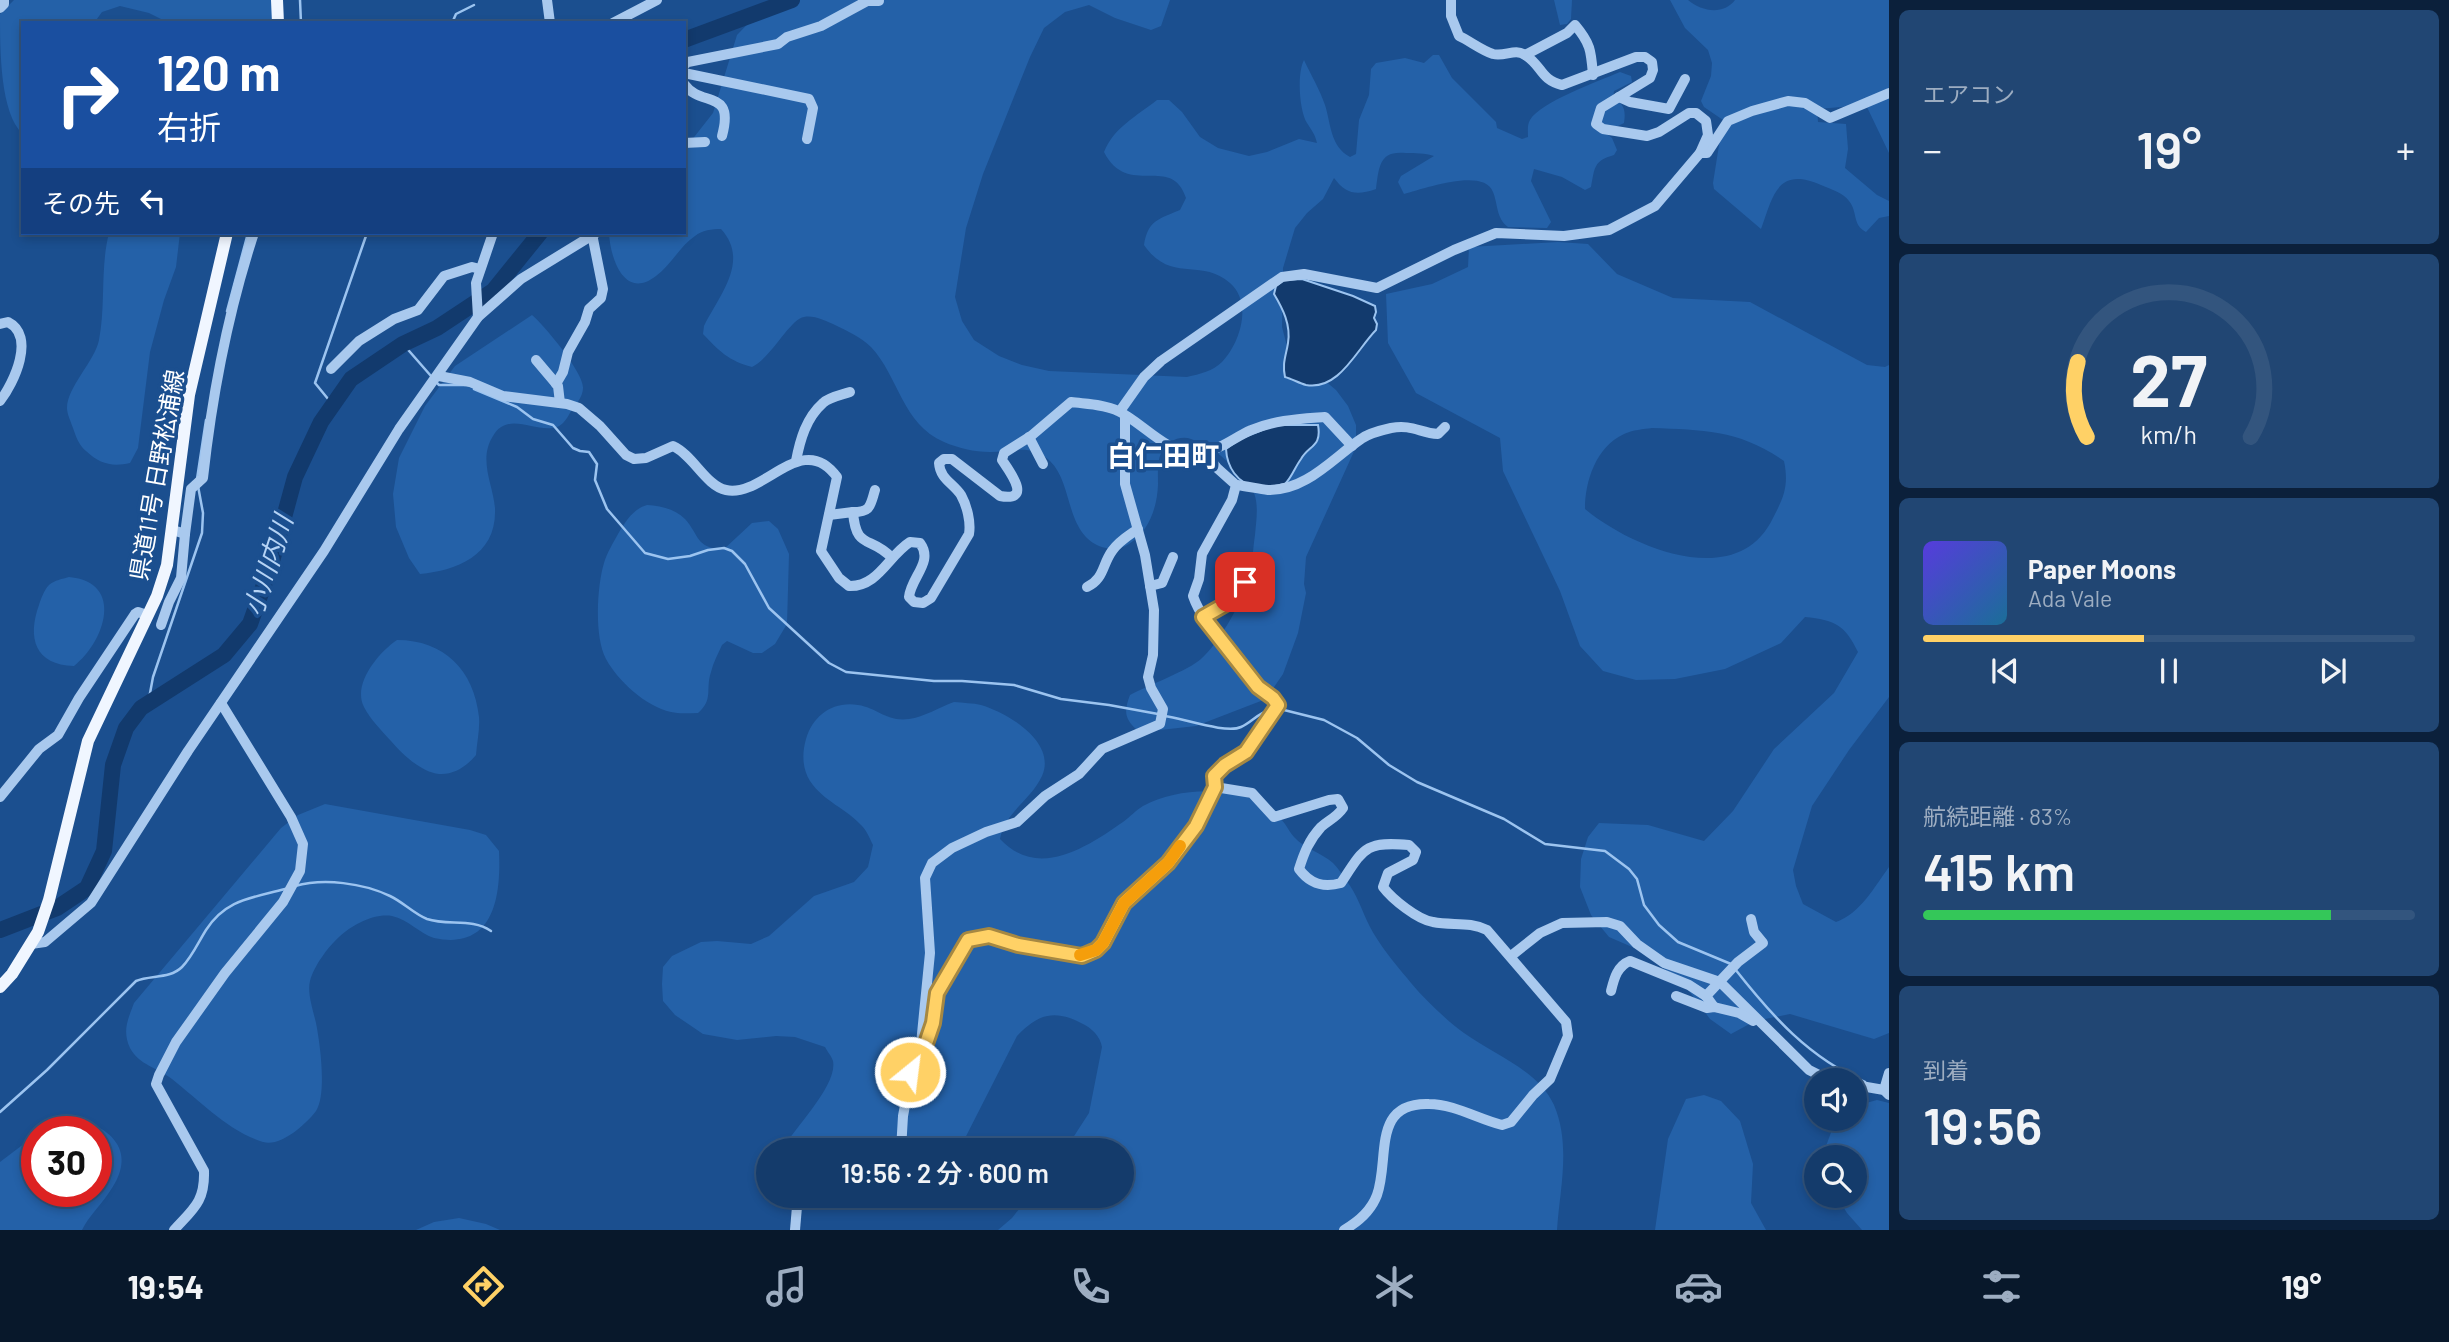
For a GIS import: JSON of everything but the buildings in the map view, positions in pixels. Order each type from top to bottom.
[{"type":"main road","points":[[277,0],[278,21]]},
{"type":"main road","name":"県道11号 日野松浦線","points":[[0,987],[12,974],[31,944],[43,918],[88,741],[157,596],[179,532],[189,395],[227,235]]},
{"type":"street","points":[[0,8],[4,0]]},
{"type":"street","points":[[547,0],[550,21]]},
{"type":"street","points":[[617,21],[657,0]]},
{"type":"street","points":[[902,1138],[910,1072],[921,1045],[925,1009],[930,953],[926,878],[932,863],[952,848],[986,832],[1017,822],[1045,796],[1079,774],[1102,750],[1160,724],[1163,709],[1148,677],[1153,655],[1154,610],[1138,529],[1125,484],[1122,414],[1144,377],[1161,361],[1282,277],[1304,274],[1377,288],[1454,250],[1496,233],[1564,236],[1609,230],[1655,206],[1700,153],[1709,129],[1706,121],[1696,113],[1689,113],[1659,132],[1647,136],[1603,130],[1596,124],[1601,108],[1650,78],[1652,62],[1645,57],[1636,57],[1562,85],[1550,82],[1525,55],[1515,52],[1493,54],[1459,36],[1451,16],[1451,0]]},
{"type":"street","points":[[686,64],[778,44],[787,37],[821,26],[867,1],[879,1]]},
{"type":"street","points":[[1525,55],[1575,26],[1588,41],[1592,75]]},
{"type":"street","points":[[686,73],[809,99],[813,108],[807,139]]},
{"type":"street","points":[[1619,97],[1630,102],[1669,109],[1685,79]]},
{"type":"street","points":[[686,87],[689,91],[714,100],[722,106],[727,120],[722,136]]},
{"type":"street","points":[[1700,153],[1707,153],[1728,121],[1752,111],[1788,101],[1805,103],[1830,118],[1889,93]]},
{"type":"street","points":[[686,143],[705,142]]},
{"type":"street","points":[[161,625],[181,578],[179,532],[191,489],[203,478],[225,348],[241,273],[253,235]]},
{"type":"street","points":[[478,317],[476,283],[492,235]]},
{"type":"street","points":[[31,944],[45,943],[90,902],[324,551],[399,429],[478,317],[521,279],[592,235]]},
{"type":"street","points":[[556,384],[589,309],[601,298],[603,289],[594,235]]},
{"type":"street","points":[[331,369],[359,341],[394,320],[418,310],[444,276],[472,267],[480,269]]},
{"type":"street","points":[[0,324],[8,322],[15,325],[20,335],[21,348],[16,375],[0,401]]},
{"type":"street","points":[[536,360],[556,384],[560,403]]},
{"type":"street","points":[[436,379],[470,382],[503,396],[579,408],[592,418],[626,455],[646,458],[673,446],[683,450],[717,486],[728,490],[743,490],[796,461],[817,462],[830,468],[837,477],[821,551],[839,578],[849,586],[869,583],[901,548],[910,542],[920,543],[926,560],[910,587],[909,597],[914,602],[923,603],[931,598],[969,534],[970,524],[961,496],[943,477],[939,463],[944,458],[952,459],[1000,496],[1008,497],[1018,490],[1018,482],[1002,460],[1004,453],[1029,438],[1070,402],[1098,405],[1122,414],[1189,453],[1223,447],[1250,431],[1280,421],[1325,417],[1352,446]]},
{"type":"street","points":[[796,461],[801,435],[813,415],[824,402],[850,392]]},
{"type":"street","points":[[1204,452],[1236,485],[1270,490],[1296,484],[1319,472],[1363,437],[1389,428],[1407,426],[1438,433],[1445,427]]},
{"type":"street","points":[[1029,438],[1043,464]]},
{"type":"street","points":[[910,1072],[920,1061],[933,1023],[937,993],[968,940],[989,936],[1018,945],[1082,956],[1096,950],[1103,943],[1124,903],[1168,863],[1196,826],[1215,787],[1214,776],[1225,765],[1246,752],[1278,705],[1258,687],[1203,617],[1194,596],[1202,554],[1232,500],[1236,485]]},
{"type":"street","points":[[829,515],[864,512],[869,508],[875,490]]},
{"type":"street","points":[[853,512],[858,537],[863,542],[882,548],[892,558]]},
{"type":"street","points":[[1087,587],[1096,583],[1102,575],[1115,547],[1138,529]]},
{"type":"street","points":[[1150,586],[1162,583],[1173,557]]},
{"type":"street","points":[[1203,617],[1231,601],[1245,582]]},
{"type":"street","points":[[0,797],[39,749],[58,735],[79,698],[135,614],[138,612],[148,615]]},
{"type":"street","points":[[174,1230],[200,1203],[204,1171],[156,1084],[159,1074],[176,1042],[225,973],[283,902],[300,871],[302,860],[303,844],[291,817],[221,703]]},
{"type":"street","points":[[1215,787],[1252,793],[1274,817],[1338,799],[1343,808],[1337,817],[1324,825],[1307,844],[1299,869],[1308,881],[1329,887],[1341,883],[1362,852],[1376,845],[1409,845],[1416,852],[1413,860],[1388,873],[1383,887],[1389,896],[1430,922],[1476,924],[1487,930],[1566,1022],[1567,1036],[1550,1079],[1511,1122],[1502,1125],[1431,1103],[1413,1105],[1398,1112],[1386,1131],[1377,1197],[1363,1218],[1344,1230]]},
{"type":"street","points":[[1706,996],[1738,962],[1763,943],[1754,932],[1751,919]]},
{"type":"street","points":[[1511,956],[1540,933],[1562,923],[1607,922],[1620,926],[1637,944],[1664,963],[1723,979],[1766,1028],[1807,1068]]},
{"type":"street","points":[[1611,991],[1615,977],[1623,964],[1629,961],[1689,985],[1706,996],[1714,1007]]},
{"type":"street","points":[[1676,996],[1707,1008],[1739,1013],[1766,1028]]},
{"type":"street","points":[[1867,1089],[1887,1093],[1889,1073]]},
{"type":"street","points":[[795,1230],[797,1208]]},
{"type":"shaded area","points":[[14,0],[273,0],[273,21],[165,21],[149,13],[120,6],[102,12],[95,21],[21,21],[21,132],[10,112],[3,80],[0,14]]},
{"type":"shaded area","points":[[771,0],[1170,0],[1161,26],[1151,30],[1115,18],[1089,5],[1065,12],[1044,28],[983,174],[966,228],[955,297],[962,321],[974,340],[999,356],[1049,371],[1187,377],[1206,372],[1222,362],[1239,334],[1241,301],[1230,283],[1208,272],[1165,264],[1154,257],[1144,245],[1152,225],[1160,218],[1180,210],[1186,198],[1179,185],[1170,178],[1125,173],[1114,166],[1104,152],[1120,129],[1157,100],[1169,100],[1182,112],[1200,137],[1218,148],[1249,156],[1299,139],[1317,143],[1304,117],[1301,101],[1300,74],[1304,60],[1323,99],[1335,141],[1350,157],[1356,154],[1359,120],[1369,95],[1371,69],[1376,63],[1405,58],[1424,63],[1433,55],[1439,55],[1452,78],[1496,122],[1497,128],[1522,139],[1528,137],[1529,122],[1536,113],[1557,99],[1620,72],[1631,76],[1632,82],[1614,91],[1613,97],[1620,102],[1625,114],[1624,123],[1598,127],[1612,138],[1617,150],[1614,155],[1596,166],[1591,187],[1585,190],[1562,177],[1534,169],[1531,181],[1551,222],[1547,228],[1508,227],[1499,215],[1493,192],[1478,181],[1452,182],[1404,194],[1398,182],[1401,176],[1434,156],[1397,153],[1385,157],[1382,162],[1376,189],[1352,192],[1334,178],[1323,199],[1295,228],[1283,268],[1282,327],[1288,350],[1336,390],[1348,406],[1356,425],[1356,447],[1306,557],[1306,593],[1298,633],[1283,674],[1266,699],[1196,726],[1137,730],[1126,714],[1130,695],[1201,659],[1224,631],[1237,606],[1251,567],[1256,519],[1254,493],[1227,461],[1207,446],[1191,439],[1178,439],[1163,449],[1158,464],[1156,502],[1142,533],[1125,546],[1114,549],[1099,546],[1088,539],[1080,529],[1063,481],[1043,455],[1028,450],[990,452],[966,449],[930,434],[910,412],[871,347],[849,332],[820,319],[804,317],[793,324],[767,355],[752,367],[737,362],[719,350],[703,334],[704,326],[724,290],[733,265],[729,241],[721,229],[698,234],[661,272],[645,282],[627,280],[616,264],[609,235],[686,235],[686,144],[713,113],[737,35]]},
{"type":"shaded area","points":[[1554,0],[1572,0],[1571,19],[1567,24],[1560,25]]},
{"type":"shaded area","points":[[1670,0],[1688,0],[1706,9],[1719,10],[1735,0],[1889,0],[1889,153],[1866,105],[1817,109],[1818,122],[1846,124],[1848,149],[1845,168],[1877,195],[1889,201],[1889,216],[1879,218],[1866,232],[1859,226],[1847,198],[1821,185],[1795,179],[1779,188],[1761,229],[1714,189],[1723,120],[1704,107],[1701,101],[1711,76],[1712,63],[1708,50],[1685,28]]},
{"type":"shaded area","points":[[109,235],[180,235],[176,267],[150,352],[138,448],[130,463],[118,465],[101,462],[84,449],[75,435],[67,408],[71,391],[99,340]]},
{"type":"shaded area","points":[[1558,242],[1588,244],[1617,274],[1673,298],[1750,302],[1867,365],[1889,365],[1889,697],[1812,806],[1793,870],[1803,904],[1836,922],[1860,906],[1889,867],[1889,1033],[1874,1039],[1790,1014],[1755,1021],[1731,1034],[1710,1019],[1683,983],[1639,950],[1609,937],[1591,915],[1580,887],[1581,859],[1588,837],[1599,823],[1648,825],[1704,841],[1733,811],[1774,749],[1834,693],[1858,652],[1843,630],[1832,622],[1805,617],[1781,643],[1725,669],[1675,679],[1636,680],[1603,671],[1580,646],[1560,591],[1503,471],[1500,438],[1416,393],[1388,343],[1386,294],[1432,284],[1468,267],[1469,247]],"holes":[[[1652,428],[1705,431],[1737,437],[1784,461],[1786,484],[1783,497],[1773,518],[1757,540],[1735,553],[1711,558],[1683,556],[1629,537],[1585,509],[1590,476],[1606,447],[1624,434]]]},
{"type":"shaded area","points":[[1302,279],[1353,296],[1375,306],[1376,312],[1376,330],[1338,375],[1318,385],[1306,385],[1285,377],[1284,372],[1288,330],[1283,311],[1274,294],[1276,286],[1284,280]]},
{"type":"shaded area","points":[[532,315],[554,339],[577,372],[582,381],[581,397],[557,427],[540,428],[514,424],[499,428],[487,454],[495,508],[494,524],[489,538],[482,548],[461,564],[420,574],[409,558],[396,527],[393,494],[399,458],[425,406],[455,366]]},
{"type":"shaded area","points":[[1275,425],[1318,425],[1318,438],[1285,484],[1263,488],[1249,485],[1234,473],[1228,462],[1226,449],[1240,439]]},
{"type":"shaded area","points":[[647,505],[663,507],[677,513],[690,525],[699,540],[714,549],[723,550],[752,523],[769,521],[778,529],[789,554],[787,624],[775,644],[762,653],[753,653],[727,641],[722,645],[709,678],[708,699],[698,713],[671,712],[642,698],[618,676],[602,650],[598,611],[604,563],[627,520],[638,509]]},
{"type":"shaded area","points":[[69,577],[87,581],[98,590],[103,601],[104,614],[94,643],[74,666],[50,661],[43,655],[37,648],[34,628],[35,617],[46,589],[54,582]]},
{"type":"shaded area","points":[[397,640],[429,645],[442,652],[454,661],[471,685],[479,717],[476,755],[455,771],[445,774],[432,773],[412,762],[380,729],[364,707],[361,698],[364,679],[375,660]]},
{"type":"shaded area","points":[[954,702],[981,705],[1016,722],[1036,741],[1043,752],[1045,764],[1042,776],[1007,821],[1000,839],[1015,851],[1030,857],[1046,858],[1078,849],[1123,822],[1140,808],[1180,793],[1208,791],[1234,794],[1252,799],[1272,811],[1298,841],[1324,856],[1340,871],[1378,940],[1419,992],[1457,1028],[1526,1072],[1547,1093],[1554,1105],[1562,1136],[1563,1167],[1557,1230],[998,1230],[1020,1208],[1134,1208],[1134,1138],[1073,1138],[1089,1113],[1102,1047],[1089,1027],[1063,1016],[1054,1015],[1039,1019],[1017,1036],[965,1138],[790,1138],[829,1082],[833,1061],[825,1047],[795,1037],[737,1040],[703,1034],[675,1015],[663,1001],[663,967],[672,956],[701,942],[751,944],[769,936],[814,896],[854,882],[868,867],[873,845],[865,830],[815,788],[805,771],[805,744],[813,723],[819,717],[832,708],[849,704],[901,719],[926,714]]},
{"type":"shaded area","points":[[325,804],[486,835],[499,851],[498,885],[490,916],[482,928],[470,936],[454,940],[434,938],[403,920],[385,916],[357,924],[330,946],[315,969],[309,986],[321,1055],[319,1103],[314,1114],[296,1131],[278,1141],[267,1143],[238,1131],[172,1079],[138,1058],[130,1048],[126,1036],[127,1025],[134,1003],[281,828],[298,815]]},
{"type":"shaded area","points":[[1704,1095],[1721,1101],[1740,1121],[1753,1164],[1751,1203],[1766,1230],[1655,1230],[1668,1139],[1686,1099]]},
{"type":"shaded area","points":[[1877,1100],[1889,1103],[1889,1230],[1862,1230],[1844,1208],[1867,1208],[1867,1145],[1826,1145],[1832,1131],[1867,1131],[1867,1103]]},
{"type":"shaded area","points":[[112,1137],[121,1156],[117,1180],[112,1188]]},
{"type":"shaded area","points":[[21,1146],[21,1207],[98,1207],[82,1230],[0,1230],[0,1162]]},
{"type":"shaded area","points":[[459,1218],[500,1230],[416,1230],[434,1222]]},
{"type":"waterway","points":[[300,0],[301,21]]},
{"type":"waterway","name":"小川内川","points":[[686,39],[792,0]]},
{"type":"waterway","points":[[453,21],[456,14],[474,5]]},
{"type":"waterway","points":[[227,311],[247,235]]},
{"type":"waterway","points":[[333,405],[315,383],[366,235]]},
{"type":"waterway","name":"小川内川","points":[[0,930],[57,908],[87,888],[104,851],[113,765],[126,728],[141,708],[224,655],[250,624],[271,565],[295,477],[321,422],[351,379],[403,344],[437,328],[493,291],[538,235]]},
{"type":"waterway","points":[[403,344],[431,376]]},
{"type":"waterway","points":[[435,381],[439,385],[465,385]]},
{"type":"waterway","points":[[474,389],[517,407],[533,419],[553,425],[573,448],[589,452],[597,464],[595,480],[607,509],[645,553],[668,559],[708,550],[724,548],[732,551],[745,564],[769,608],[829,663],[846,672],[934,681],[1014,685],[1061,699],[1158,714]]},
{"type":"waterway","points":[[197,479],[206,420]]},
{"type":"waterway","points":[[148,704],[153,677],[202,533],[203,513],[198,486]]},
{"type":"waterway","points":[[1280,709],[1324,720],[1357,738],[1389,765],[1417,782],[1504,819],[1545,844],[1605,851],[1629,869],[1637,879],[1644,905],[1659,925],[1678,942],[1731,964]]},
{"type":"waterway","points":[[1164,716],[1234,729],[1270,710]]},
{"type":"waterway","points":[[295,886],[318,882],[356,885],[390,896],[427,919],[468,923],[491,931]]},
{"type":"waterway","points":[[0,1112],[47,1070],[136,981],[166,975],[182,967],[206,930],[222,912],[241,901],[285,889]]},
{"type":"waterway","points":[[1735,969],[1793,1034],[1838,1068]]},
{"type":"slow traffic","points":[[1080,955],[1096,950],[1103,943],[1124,903],[1168,863],[1180,846]]},
{"type":"district","name":"白仁田町","points":[[1163,455]]},
{"type":"route","points":[[910,1072],[920,1061],[933,1023],[937,993],[968,940],[989,936],[1018,945],[1082,956],[1096,950],[1103,943],[1124,903],[1168,863],[1196,826],[1215,787],[1214,776],[1225,765],[1246,752],[1278,705],[1258,687],[1203,617],[1231,601],[1245,582]]}]
